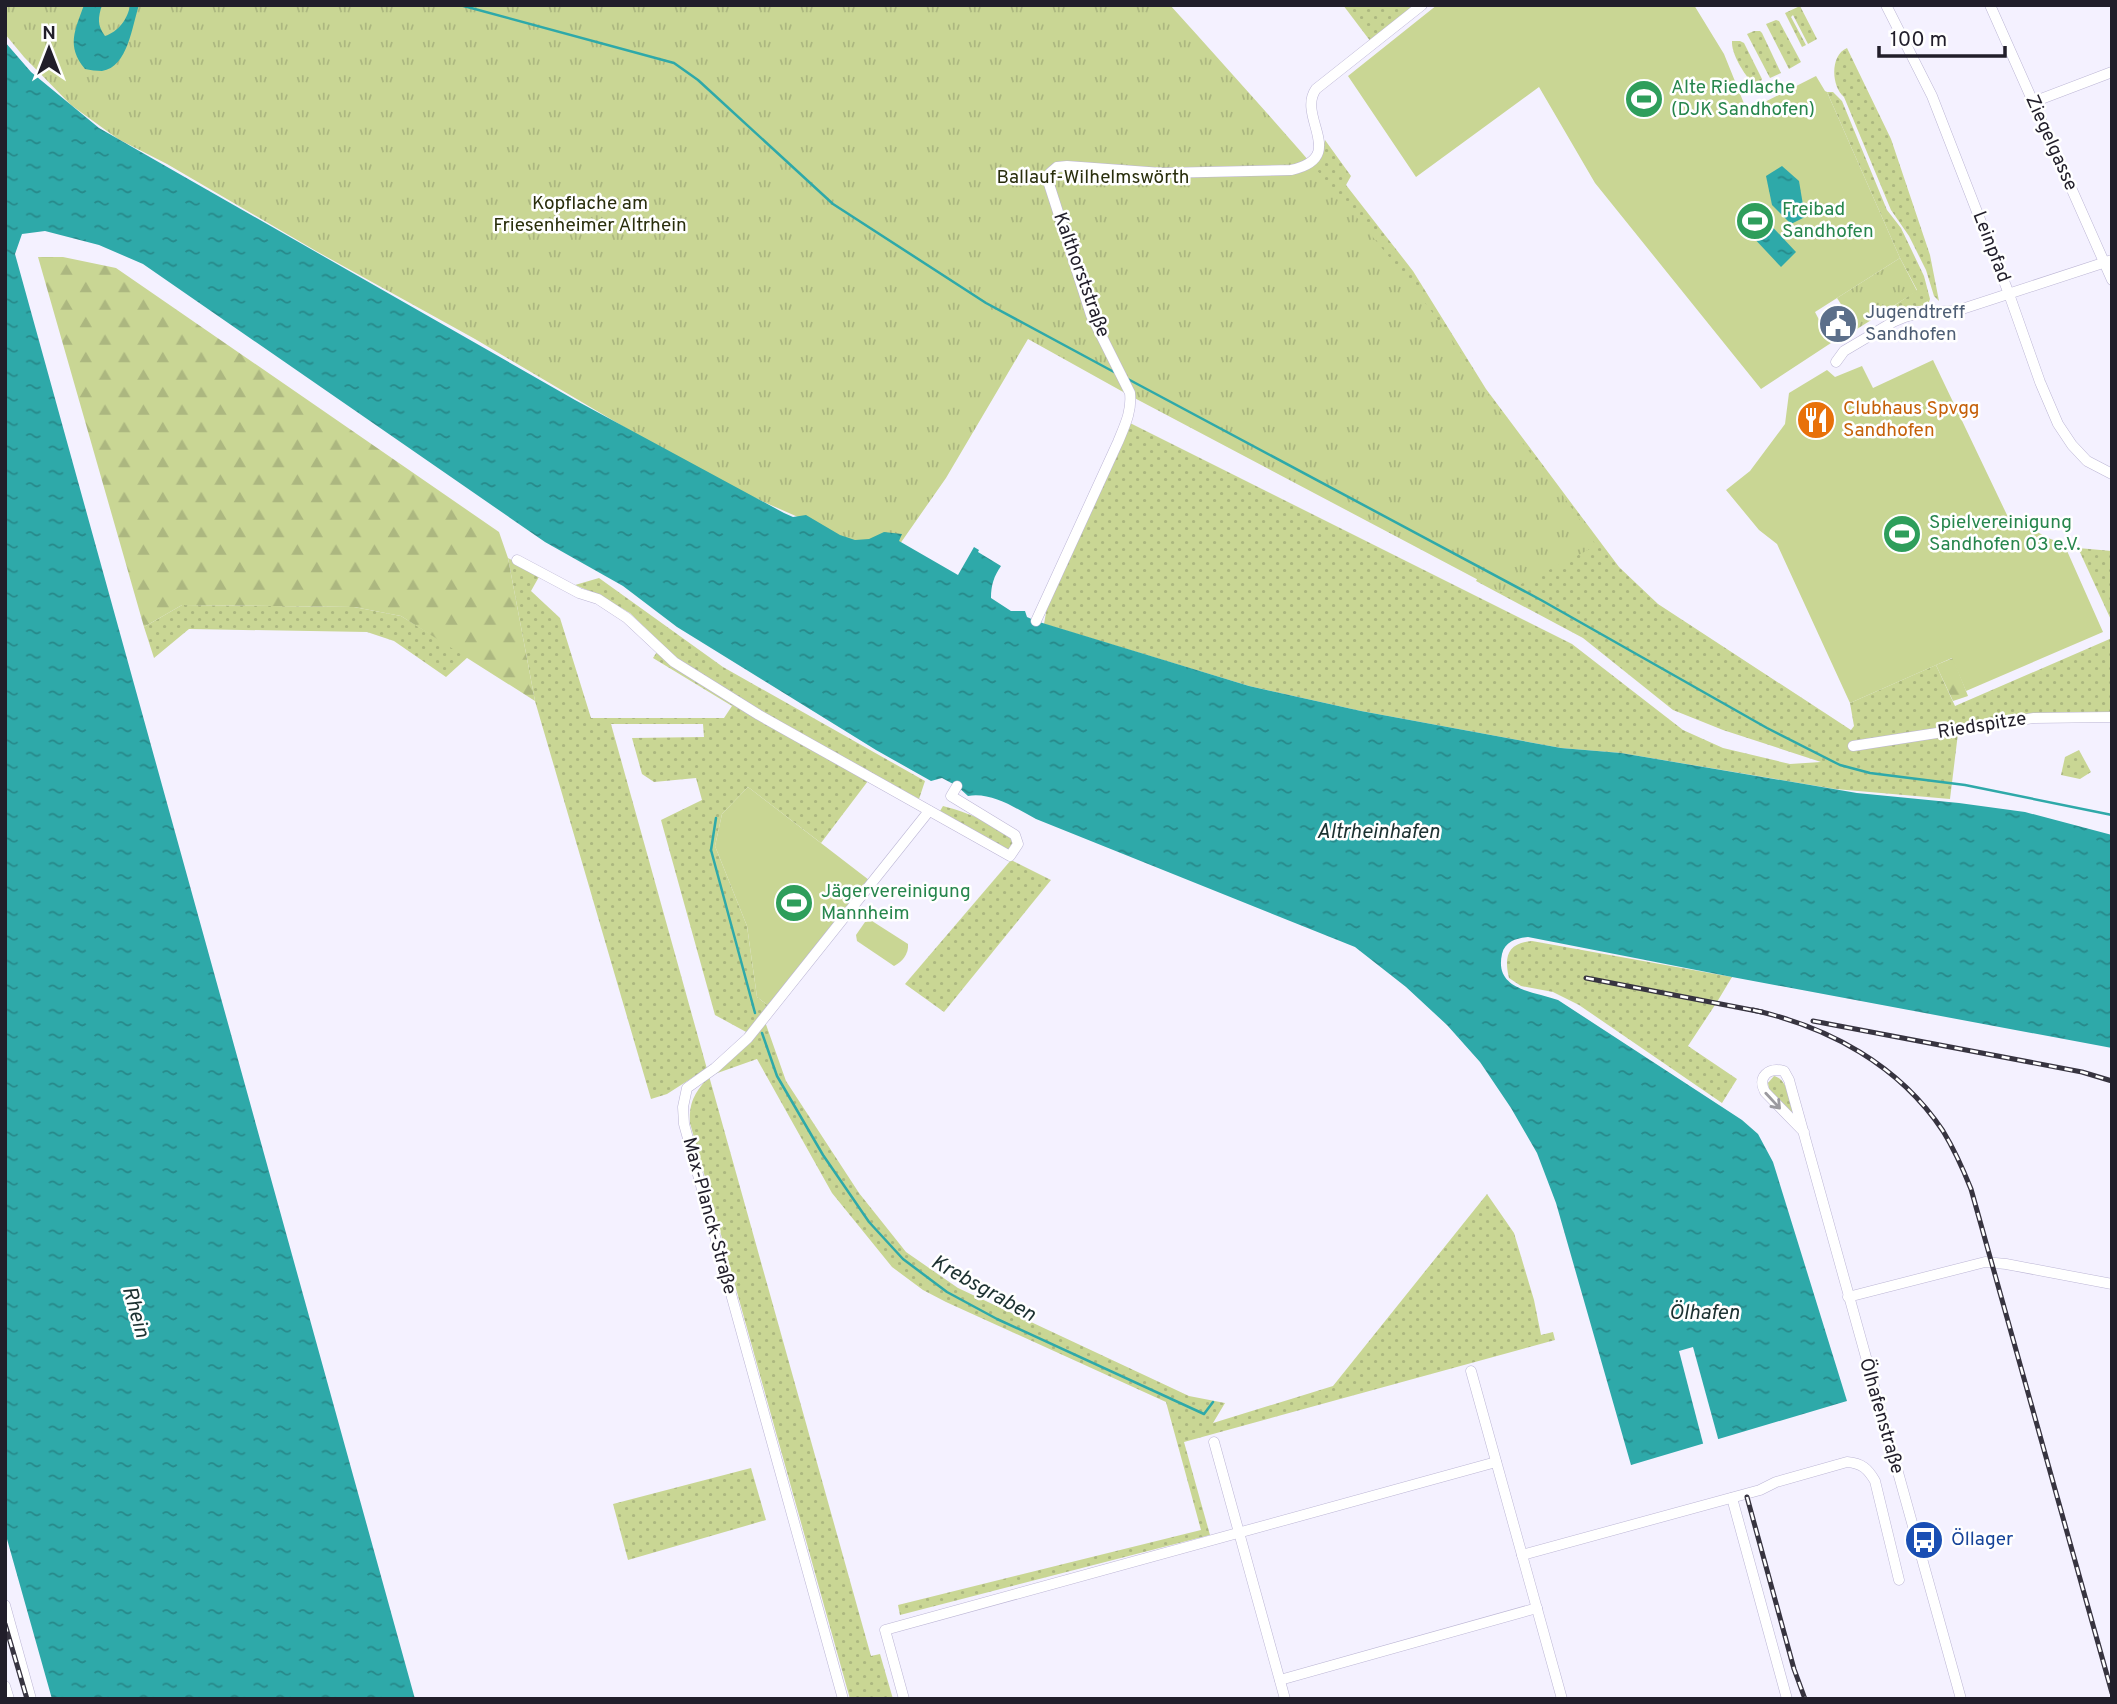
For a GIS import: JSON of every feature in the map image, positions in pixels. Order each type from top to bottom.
[{"type":"street","name":"Kalthorststraße","points":[[1036,621],[1129,416],[1130,393],[1091,314],[1049,184],[1050,173],[1057,167],[1067,166],[1163,173],[1291,170],[1303,167],[1320,148],[1309,102],[1315,89],[1422,5]]},
{"type":"street","name":"Leinpfad","points":[[1886,5],[1932,96],[2058,425],[2071,445],[2087,461],[2112,474]]},
{"type":"street","name":"Ziegelgasse","points":[[1990,5],[2108,262],[2112,280]]},
{"type":"street","points":[[2033,103],[2112,72]]},
{"type":"street","points":[[1836,362],[1844,351],[1905,317],[1922,312],[1956,311],[2108,262]]},
{"type":"street","points":[[517,561],[579,593],[598,599],[627,618],[674,662],[759,715],[1010,856],[1018,844],[1015,835],[951,796],[957,786]]},
{"type":"street","name":"Riedspitze","points":[[1853,746],[2034,718],[2112,717]]},
{"type":"street","name":"Max-Planck-Straße","points":[[843,1699],[684,1124],[683,1108],[687,1088],[715,1068],[748,1038],[929,811]]},
{"type":"street","name":"Ölhafenstraße","points":[[1804,1132],[1765,1092],[1761,1085],[1768,1071],[1784,1071],[1789,1080],[1804,1132],[1848,1297],[1961,1699]]},
{"type":"street","points":[[1848,1297],[1978,1262],[1992,1262],[2112,1284]]},
{"type":"street","points":[[1471,1371],[1562,1699]]},
{"type":"street","points":[[1214,1442],[1285,1699]]},
{"type":"street","points":[[904,1699],[885,1630],[1496,1462]]},
{"type":"street","points":[[1522,1555],[1760,1490],[1776,1482],[1847,1462],[1862,1465],[1870,1471],[1875,1481],[1899,1580]]},
{"type":"street","points":[[1732,1498],[1787,1699]]},
{"type":"street","points":[[5,1605],[31,1699]]},
{"type":"street","points":[[1280,1680],[1537,1608]]},
{"type":"street","points":[[5,1686],[9,1699]]},
{"type":"green space","points":[[5,5],[1170,5],[1306,158],[1404,275],[1512,429],[1574,511],[1596,546],[1503,593],[1028,339],[946,478],[895,551],[857,543],[739,491],[167,164],[118,139],[71,105],[24,57],[5,34]]},
{"type":"green space","points":[[1343,5],[1417,5],[1371,42]]},
{"type":"green space","points":[[1437,5],[1694,5],[1724,54],[1747,111],[1816,76],[1827,92],[1900,258],[1815,312],[1831,343],[1761,389],[1595,183],[1539,87],[1416,177],[1348,76]]},
{"type":"green space","points":[[1800,6],[1817,39],[1808,44],[1793,15],[1791,17],[1806,45],[1802,47],[1785,13]]},
{"type":"green space","points":[[1776,20],[1801,62],[1789,69],[1766,24]]},
{"type":"green space","points":[[1754,31],[1762,33],[1781,73],[1770,78],[1747,34]]},
{"type":"green space","points":[[1732,41],[1744,43],[1762,79],[1760,83],[1753,83],[1742,69]]},
{"type":"green space","points":[[1847,48],[1891,139],[1930,255],[1939,301],[1934,296],[1926,270],[1909,236],[1891,210],[1837,86],[1835,64],[1841,52]]},
{"type":"green space","points":[[1827,92],[1833,92],[1842,101],[1887,210],[1901,228],[1924,276],[1930,299],[1928,305],[1891,308],[1917,290],[1900,258]]},
{"type":"green space","points":[[1325,140],[1351,176],[1346,185],[1413,271],[1486,389],[1619,567],[1658,604],[1851,730],[1854,726],[1850,703],[1936,665],[1955,706],[2112,638],[2112,715],[1959,725],[1950,799],[1835,789],[1621,753],[1561,748],[1361,711],[1249,686],[1044,624],[1049,596],[1130,423],[1572,644],[1683,730],[1723,748],[1790,764],[1821,762],[1723,730],[1673,710],[1583,638],[1476,581],[1486,564],[1288,189],[1322,152]]},
{"type":"green space","points":[[38,257],[63,257],[116,268],[499,532],[508,558],[535,701],[401,616],[354,607],[182,605],[144,627]]},
{"type":"green space","points":[[1900,258],[1917,291],[1857,329],[1837,298]]},
{"type":"green space","name":"Spielvereinigung Sandhofen 03 e.V.","points":[[1933,360],[2007,515],[2064,544],[2103,632],[1966,691],[1952,658],[1850,703],[1777,544],[1759,530],[1726,490],[1750,471],[1785,424],[1789,393],[1827,370],[1835,377],[1862,366],[1873,388]]},
{"type":"green space","points":[[2078,548],[2112,551],[2112,622]]},
{"type":"green space","points":[[508,558],[540,575],[531,591],[560,618],[591,718],[724,718],[732,706],[653,658],[662,644],[630,613],[575,585],[599,578],[723,667],[925,781],[919,799],[877,776],[868,781],[821,843],[748,787],[722,814],[715,846],[747,926],[757,997],[770,1007],[763,1016],[786,1081],[859,1193],[906,1252],[958,1288],[1189,1396],[1225,1403],[1213,1423],[1333,1386],[1487,1194],[1514,1233],[1534,1300],[1541,1335],[1553,1332],[1555,1340],[1184,1442],[1210,1535],[900,1615],[898,1605],[1201,1530],[1166,1402],[946,1302],[923,1290],[892,1267],[832,1193],[757,1059],[709,1076],[706,1069],[667,1094],[651,1099],[535,701]],"holes":[[[611,724],[703,724],[704,737],[632,738],[642,774],[654,782],[696,778],[702,800],[661,820],[715,1015],[748,1033],[707,1069]]]},
{"type":"green space","points":[[182,605],[354,607],[401,616],[468,657],[446,677],[394,641],[367,632],[189,629],[154,658],[144,627]]},
{"type":"green space","points":[[1953,658],[1968,696],[1953,701],[1936,665]]},
{"type":"green space","points":[[2079,750],[2091,772],[2080,779],[2061,775],[2065,757]]},
{"type":"green space","name":"Jägervereinigung Mannheim","points":[[748,787],[869,880],[770,1007],[757,997],[747,926],[715,846],[722,814]]},
{"type":"green space","points":[[943,806],[993,825],[1015,845],[1010,853],[940,811]]},
{"type":"green space","points":[[1011,860],[1051,880],[944,1012],[905,984]]},
{"type":"green space","points":[[872,921],[908,944],[904,957],[894,966],[857,941],[856,935],[865,922]]},
{"type":"green space","points":[[1532,941],[1732,977],[1717,1002],[1588,977],[1587,979],[1715,1005],[1688,1046],[1737,1079],[1722,1103],[1579,1005],[1553,992],[1521,986],[1509,978],[1509,952],[1517,945]]},
{"type":"green space","points":[[709,1076],[871,1656],[880,1654],[893,1699],[850,1699],[690,1123],[692,1103]]},
{"type":"green space","points":[[1774,1076],[1785,1085],[1792,1113],[1769,1089],[1768,1083]]},
{"type":"green space","points":[[751,1468],[766,1520],[628,1560],[613,1504]]},
{"type":"water","points":[[84,5],[102,5],[99,21],[105,36],[122,24],[130,5],[139,5],[128,44],[118,62],[111,68],[102,71],[85,69],[79,61],[74,38]]},
{"type":"water","points":[[5,42],[31,72],[99,128],[575,400],[784,513],[793,517],[806,515],[840,535],[855,540],[869,539],[884,532],[902,534],[899,541],[958,575],[974,547],[1001,566],[993,581],[991,598],[1011,611],[1025,611],[1027,617],[1036,621],[1249,686],[1361,711],[1561,748],[1621,753],[1857,793],[2025,812],[2112,835],[2112,1048],[1528,937],[1509,943],[1502,954],[1501,966],[1509,982],[1527,991],[1558,1000],[1742,1120],[1758,1134],[1773,1162],[1847,1401],[1631,1465],[1556,1203],[1537,1153],[1480,1062],[1447,1025],[1406,987],[1355,947],[1036,819],[1003,802],[986,796],[968,796],[942,778],[931,781],[677,627],[623,586],[545,542],[143,264],[99,245],[45,231],[22,234],[15,254],[415,1699],[52,1699],[5,1532]]},
{"type":"water","points":[[1782,166],[1799,181],[1805,217],[1791,224],[1772,205],[1766,176]]},
{"type":"water","points":[[1752,205],[1796,252],[1781,267],[1737,220]]},
{"type":"pier","points":[[1693,1347],[1719,1442],[1704,1447],[1679,1351]]},
{"type":"waterway","points":[[460,5],[674,63],[698,80],[833,204],[986,303],[1114,372]]},
{"type":"waterway","points":[[1126,378],[1541,600],[1767,728],[1840,765],[1870,773],[1965,785],[2112,815]]},
{"type":"waterway","name":"Krebsgraben","points":[[716,818],[711,850],[755,1013]]},
{"type":"waterway","name":"Krebsgraben","points":[[762,1033],[777,1076],[823,1155],[869,1222],[903,1259],[947,1292],[997,1319],[1204,1414],[1213,1402]]},
{"type":"railway","points":[[1586,978],[1762,1012]]},
{"type":"railway","points":[[1753,1010],[1781,1017],[1835,1038],[1884,1068],[1925,1108],[1951,1145],[1971,1189],[2112,1693]]},
{"type":"railway","points":[[1813,1021],[2082,1072],[2112,1081]]},
{"type":"railway","points":[[1747,1497],[1794,1669],[1805,1699]]},
{"type":"railway","points":[[5,1624],[27,1699]]},
{"type":"place","name":"Alte Riedlache (DJK Sandhofen)","points":[[1644,99]]},
{"type":"place","name":"Freibad Sandhofen","points":[[1755,221]]},
{"type":"place","name":"Jugendtreff Sandhofen","points":[[1838,324]]},
{"type":"place","name":"Clubhaus Spvgg Sandhofen","points":[[1816,420]]},
{"type":"place","name":"Spielvereinigung Sandhofen 03 e.V.","points":[[1902,534]]},
{"type":"place","name":"Jägervereinigung Mannheim","points":[[794,903]]},
{"type":"place","name":"Öllager","points":[[1924,1540]]},
{"type":"park label","name":"Ballauf-Wilhelmswörth","points":[[1093,178]]},
{"type":"park label","name":"Kopflache am Friesenheimer Altrhein","points":[[590,215]]},
{"type":"water label","name":"Altrheinhafen","points":[[1378,832]]},
{"type":"water label","name":"Rhein","points":[[135,1312]]},
{"type":"water label","name":"Ölhafen","points":[[1704,1313]]}]
